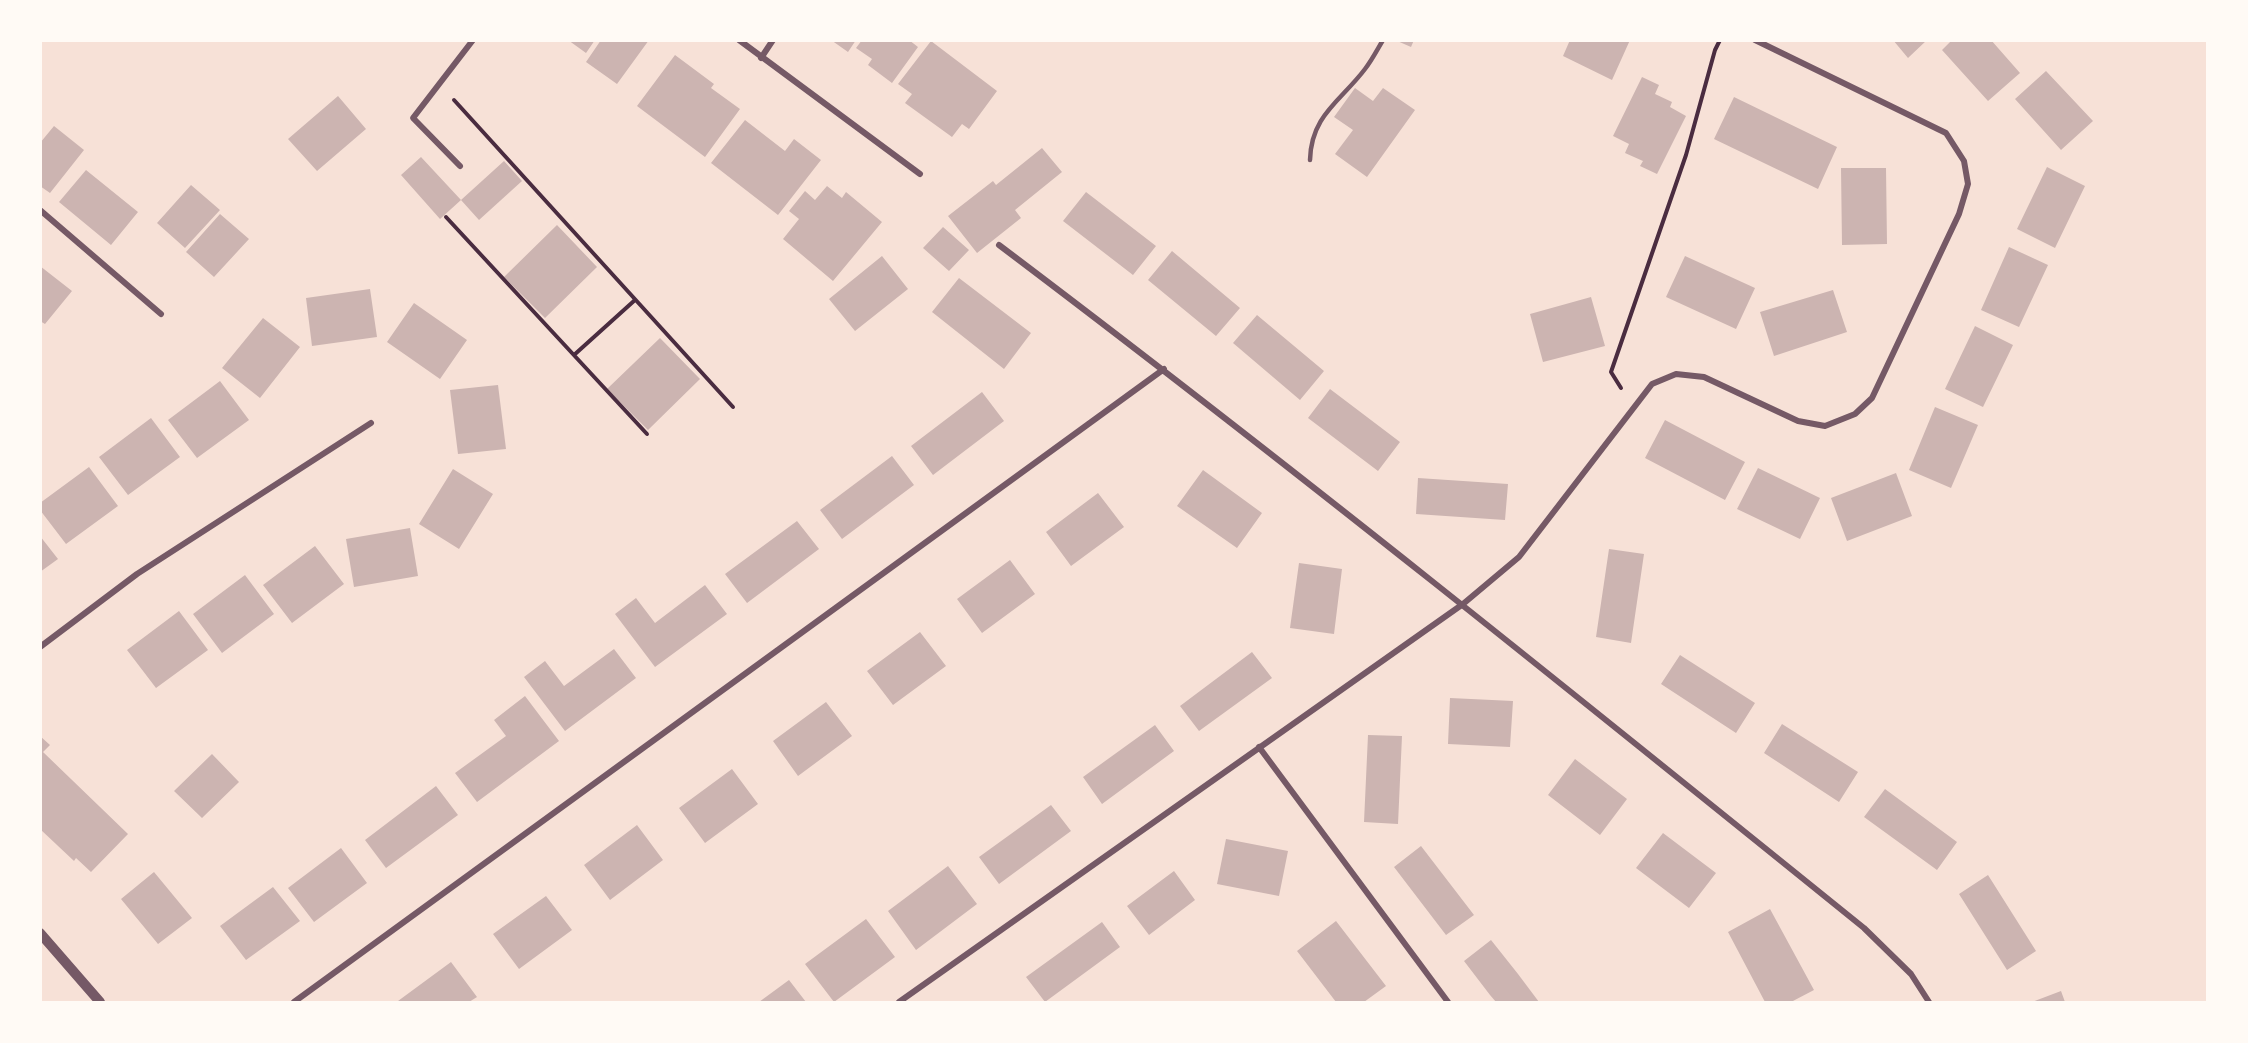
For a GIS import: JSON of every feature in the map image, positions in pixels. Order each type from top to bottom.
[{"type":"street","points":[[460,166],[413,117],[473,40]]},
{"type":"street","points":[[739,40],[920,174]]},
{"type":"street","points":[[761,58],[773,40]]},
{"type":"street","points":[[899,1002],[1463,604],[1519,557],[1652,384],[1676,374],[1704,376],[1798,421],[1825,426],[1855,414],[1872,398],[1959,214],[1968,184],[1964,161],[1946,133],[1755,40]]},
{"type":"street","points":[[40,210],[161,314]]},
{"type":"street","points":[[999,245],[1164,369],[1463,604],[1864,928],[1911,974],[1929,1002]]},
{"type":"street","points":[[294,1002],[1164,369]]},
{"type":"street","points":[[40,647],[137,574],[371,423]]},
{"type":"street","points":[[1259,747],[1448,1002]]},
{"type":"street","points":[[40,933],[100,1002]]},
{"type":"lane","points":[[1310,160],[1310,150],[1321,118],[1365,69],[1383,40]]},
{"type":"path","points":[[1638,402],[1619,386],[1611,372],[1686,155],[1715,50],[1720,40]]},
{"type":"path","points":[[454,92],[454,101],[733,407]]},
{"type":"path","points":[[446,217],[647,434]]},
{"type":"path","points":[[574,355],[635,300]]},
{"type":"building","points":[[568,40],[595,40],[586,53]]},
{"type":"building","points":[[601,40],[649,40],[617,84],[586,62]]},
{"type":"building","points":[[831,40],[856,40],[848,52]]},
{"type":"building","points":[[862,40],[909,40],[918,47],[892,83],[868,65],[872,59],[856,48]]},
{"type":"building","points":[[1395,40],[1414,40],[1411,47]]},
{"type":"building","points":[[1570,40],[1630,40],[1612,80],[1563,56]]},
{"type":"building","points":[[1893,40],[1927,40],[1908,58]]},
{"type":"building","points":[[1952,40],[1991,40],[2020,73],[1988,101],[1942,50]]},
{"type":"building","points":[[931,41],[997,91],[969,129],[962,124],[952,137],[905,103],[912,94],[898,84]]},
{"type":"building","points":[[675,55],[714,84],[711,88],[740,109],[705,157],[637,106]]},
{"type":"building","points":[[2046,71],[2093,121],[2061,150],[2015,99]]},
{"type":"building","points":[[1642,77],[1659,85],[1655,94],[1672,102],[1670,107],[1686,116],[1657,174],[1640,166],[1643,161],[1625,153],[1629,144],[1613,136]]},
{"type":"building","points":[[1355,88],[1373,101],[1383,88],[1415,110],[1367,177],[1335,154],[1353,130],[1334,117]]},
{"type":"building","points":[[338,96],[366,129],[317,171],[288,139]]},
{"type":"building","points":[[1734,97],[1837,147],[1818,189],[1714,139]]},
{"type":"building","points":[[745,120],[785,151],[794,139],[821,160],[778,215],[711,163]]},
{"type":"building","points":[[54,126],[84,150],[50,193],[40,186],[40,143]]},
{"type":"building","points":[[1042,148],[1062,172],[1015,210],[1021,218],[977,253],[948,216],[993,181],[996,185]]},
{"type":"building","points":[[421,157],[461,200],[440,219],[401,175]]},
{"type":"building","points":[[504,161],[522,181],[479,220],[461,200]]},
{"type":"building","points":[[2047,167],[2085,186],[2055,248],[2017,229]]},
{"type":"building","points":[[1841,168],[1886,168],[1887,244],[1842,245]]},
{"type":"building","points":[[86,170],[138,212],[111,245],[59,202]]},
{"type":"building","points":[[191,185],[220,210],[185,248],[157,223]]},
{"type":"building","points":[[827,186],[842,198],[846,192],[882,222],[833,281],[783,239],[799,219],[789,211],[805,191],[815,200]]},
{"type":"building","points":[[1086,192],[1156,246],[1133,275],[1063,221]]},
{"type":"building","points":[[220,214],[249,239],[214,277],[186,252]]},
{"type":"building","points":[[557,225],[597,267],[545,318],[504,277]]},
{"type":"building","points":[[943,227],[969,250],[949,271],[923,248]]},
{"type":"building","points":[[2009,247],[2048,265],[2019,327],[1981,310]]},
{"type":"building","points":[[1172,251],[1240,308],[1216,336],[1148,280]]},
{"type":"building","points":[[882,256],[908,289],[855,331],[829,299]]},
{"type":"building","points":[[1685,256],[1755,288],[1736,329],[1666,297]]},
{"type":"building","points":[[40,266],[72,291],[45,324],[40,321]]},
{"type":"building","points":[[959,278],[1031,333],[1004,369],[932,312]]},
{"type":"building","points":[[370,289],[377,337],[312,346],[306,298]]},
{"type":"building","points":[[1833,290],[1847,332],[1774,356],[1760,312]]},
{"type":"building","points":[[1591,297],[1605,346],[1543,362],[1530,314]]},
{"type":"building","points":[[414,303],[467,340],[440,379],[387,342]]},
{"type":"building","points":[[1257,315],[1324,371],[1300,400],[1233,343]]},
{"type":"building","points":[[263,318],[300,347],[260,398],[222,368]]},
{"type":"building","points":[[1975,326],[2013,345],[1983,407],[1945,389]]},
{"type":"building","points":[[660,338],[700,379],[648,430],[607,389]]},
{"type":"building","points":[[220,381],[249,420],[197,458],[168,420]]},
{"type":"building","points":[[498,385],[506,449],[458,454],[450,390]]},
{"type":"building","points":[[1330,389],[1400,442],[1378,471],[1308,418]]},
{"type":"building","points":[[982,392],[1004,421],[933,475],[911,446]]},
{"type":"building","points":[[1935,407],[1978,425],[1951,488],[1909,470]]},
{"type":"building","points":[[151,418],[180,457],[128,495],[99,457]]},
{"type":"building","points":[[1665,420],[1745,462],[1725,500],[1645,458]]},
{"type":"building","points":[[892,456],[914,485],[842,539],[820,510]]},
{"type":"building","points":[[89,467],[118,506],[66,544],[40,510],[40,503]]},
{"type":"building","points":[[1758,468],[1820,498],[1800,539],[1737,509]]},
{"type":"building","points":[[453,469],[493,494],[459,549],[419,524]]},
{"type":"building","points":[[1203,470],[1262,513],[1237,548],[1177,506]]},
{"type":"building","points":[[1896,473],[1912,516],[1847,541],[1831,498]]},
{"type":"building","points":[[1418,478],[1508,484],[1505,520],[1416,514]]},
{"type":"building","points":[[1098,493],[1124,527],[1071,566],[1046,532]]},
{"type":"building","points":[[797,521],[819,549],[747,603],[725,574]]},
{"type":"building","points":[[410,528],[418,576],[354,587],[346,539]]},
{"type":"building","points":[[40,536],[58,559],[40,572]]},
{"type":"building","points":[[315,546],[344,584],[292,623],[263,585]]},
{"type":"building","points":[[1609,549],[1644,554],[1631,643],[1596,637]]},
{"type":"building","points":[[1010,560],[1035,594],[982,633],[957,599]]},
{"type":"building","points":[[1299,563],[1342,569],[1334,634],[1290,628]]},
{"type":"building","points":[[245,575],[274,614],[222,653],[193,614]]},
{"type":"building","points":[[705,585],[727,614],[655,667],[615,614],[636,598],[655,623]]},
{"type":"building","points":[[179,611],[208,650],[156,688],[127,650]]},
{"type":"building","points":[[920,632],[946,666],[893,705],[867,671]]},
{"type":"building","points":[[614,649],[636,678],[565,731],[524,677],[545,661],[564,686]]},
{"type":"building","points":[[1252,652],[1272,678],[1199,731],[1180,706]]},
{"type":"building","points":[[1680,655],[1755,703],[1736,733],[1661,684]]},
{"type":"building","points":[[525,696],[559,741],[477,802],[455,773],[506,736],[494,720]]},
{"type":"building","points":[[1450,698],[1513,701],[1510,747],[1448,744]]},
{"type":"building","points":[[826,702],[852,736],[798,776],[773,741]]},
{"type":"building","points":[[1782,724],[1858,772],[1839,802],[1764,753]]},
{"type":"building","points":[[1155,725],[1174,751],[1102,804],[1083,777]]},
{"type":"building","points":[[1368,735],[1402,736],[1398,824],[1364,822]]},
{"type":"building","points":[[40,736],[50,745],[43,752],[128,834],[91,872],[76,858],[74,861],[40,829]]},
{"type":"building","points":[[212,754],[239,782],[202,818],[174,791]]},
{"type":"building","points":[[1575,759],[1627,799],[1600,835],[1548,795]]},
{"type":"building","points":[[732,769],[758,804],[705,843],[679,808]]},
{"type":"building","points":[[436,786],[458,815],[386,868],[365,840]]},
{"type":"building","points":[[1885,789],[1957,842],[1937,870],[1864,817]]},
{"type":"building","points":[[1051,805],[1071,831],[999,884],[979,857]]},
{"type":"building","points":[[637,825],[663,860],[610,900],[584,865]]},
{"type":"building","points":[[1663,833],[1716,873],[1689,908],[1636,868]]},
{"type":"building","points":[[1226,839],[1288,851],[1279,896],[1217,884]]},
{"type":"building","points":[[1421,846],[1474,915],[1446,935],[1394,867]]},
{"type":"building","points":[[341,848],[367,883],[314,922],[288,888]]},
{"type":"building","points":[[948,866],[977,904],[916,950],[888,911]]},
{"type":"building","points":[[1174,871],[1195,900],[1149,935],[1127,906]]},
{"type":"building","points":[[154,872],[192,918],[158,944],[121,899]]},
{"type":"building","points":[[1988,875],[2036,951],[2007,970],[1959,894]]},
{"type":"building","points":[[273,887],[300,921],[246,960],[220,926]]},
{"type":"building","points":[[546,896],[572,930],[519,969],[493,934]]},
{"type":"building","points":[[1770,909],[1814,990],[1791,1002],[1765,1002],[1728,932]]},
{"type":"building","points":[[866,919],[895,957],[834,1002],[805,964]]},
{"type":"building","points":[[1336,921],[1386,986],[1364,1002],[1336,1002],[1297,951]]},
{"type":"building","points":[[1102,922],[1120,947],[1045,1002],[1026,977]]},
{"type":"building","points":[[1491,940],[1539,1002],[1496,1002],[1490,995],[1464,961]]},
{"type":"building","points":[[451,962],[477,997],[469,1002],[398,1001]]},
{"type":"building","points":[[789,980],[806,1002],[759,1002]]},
{"type":"building","points":[[2061,991],[2065,1002],[2032,1002]]}]
